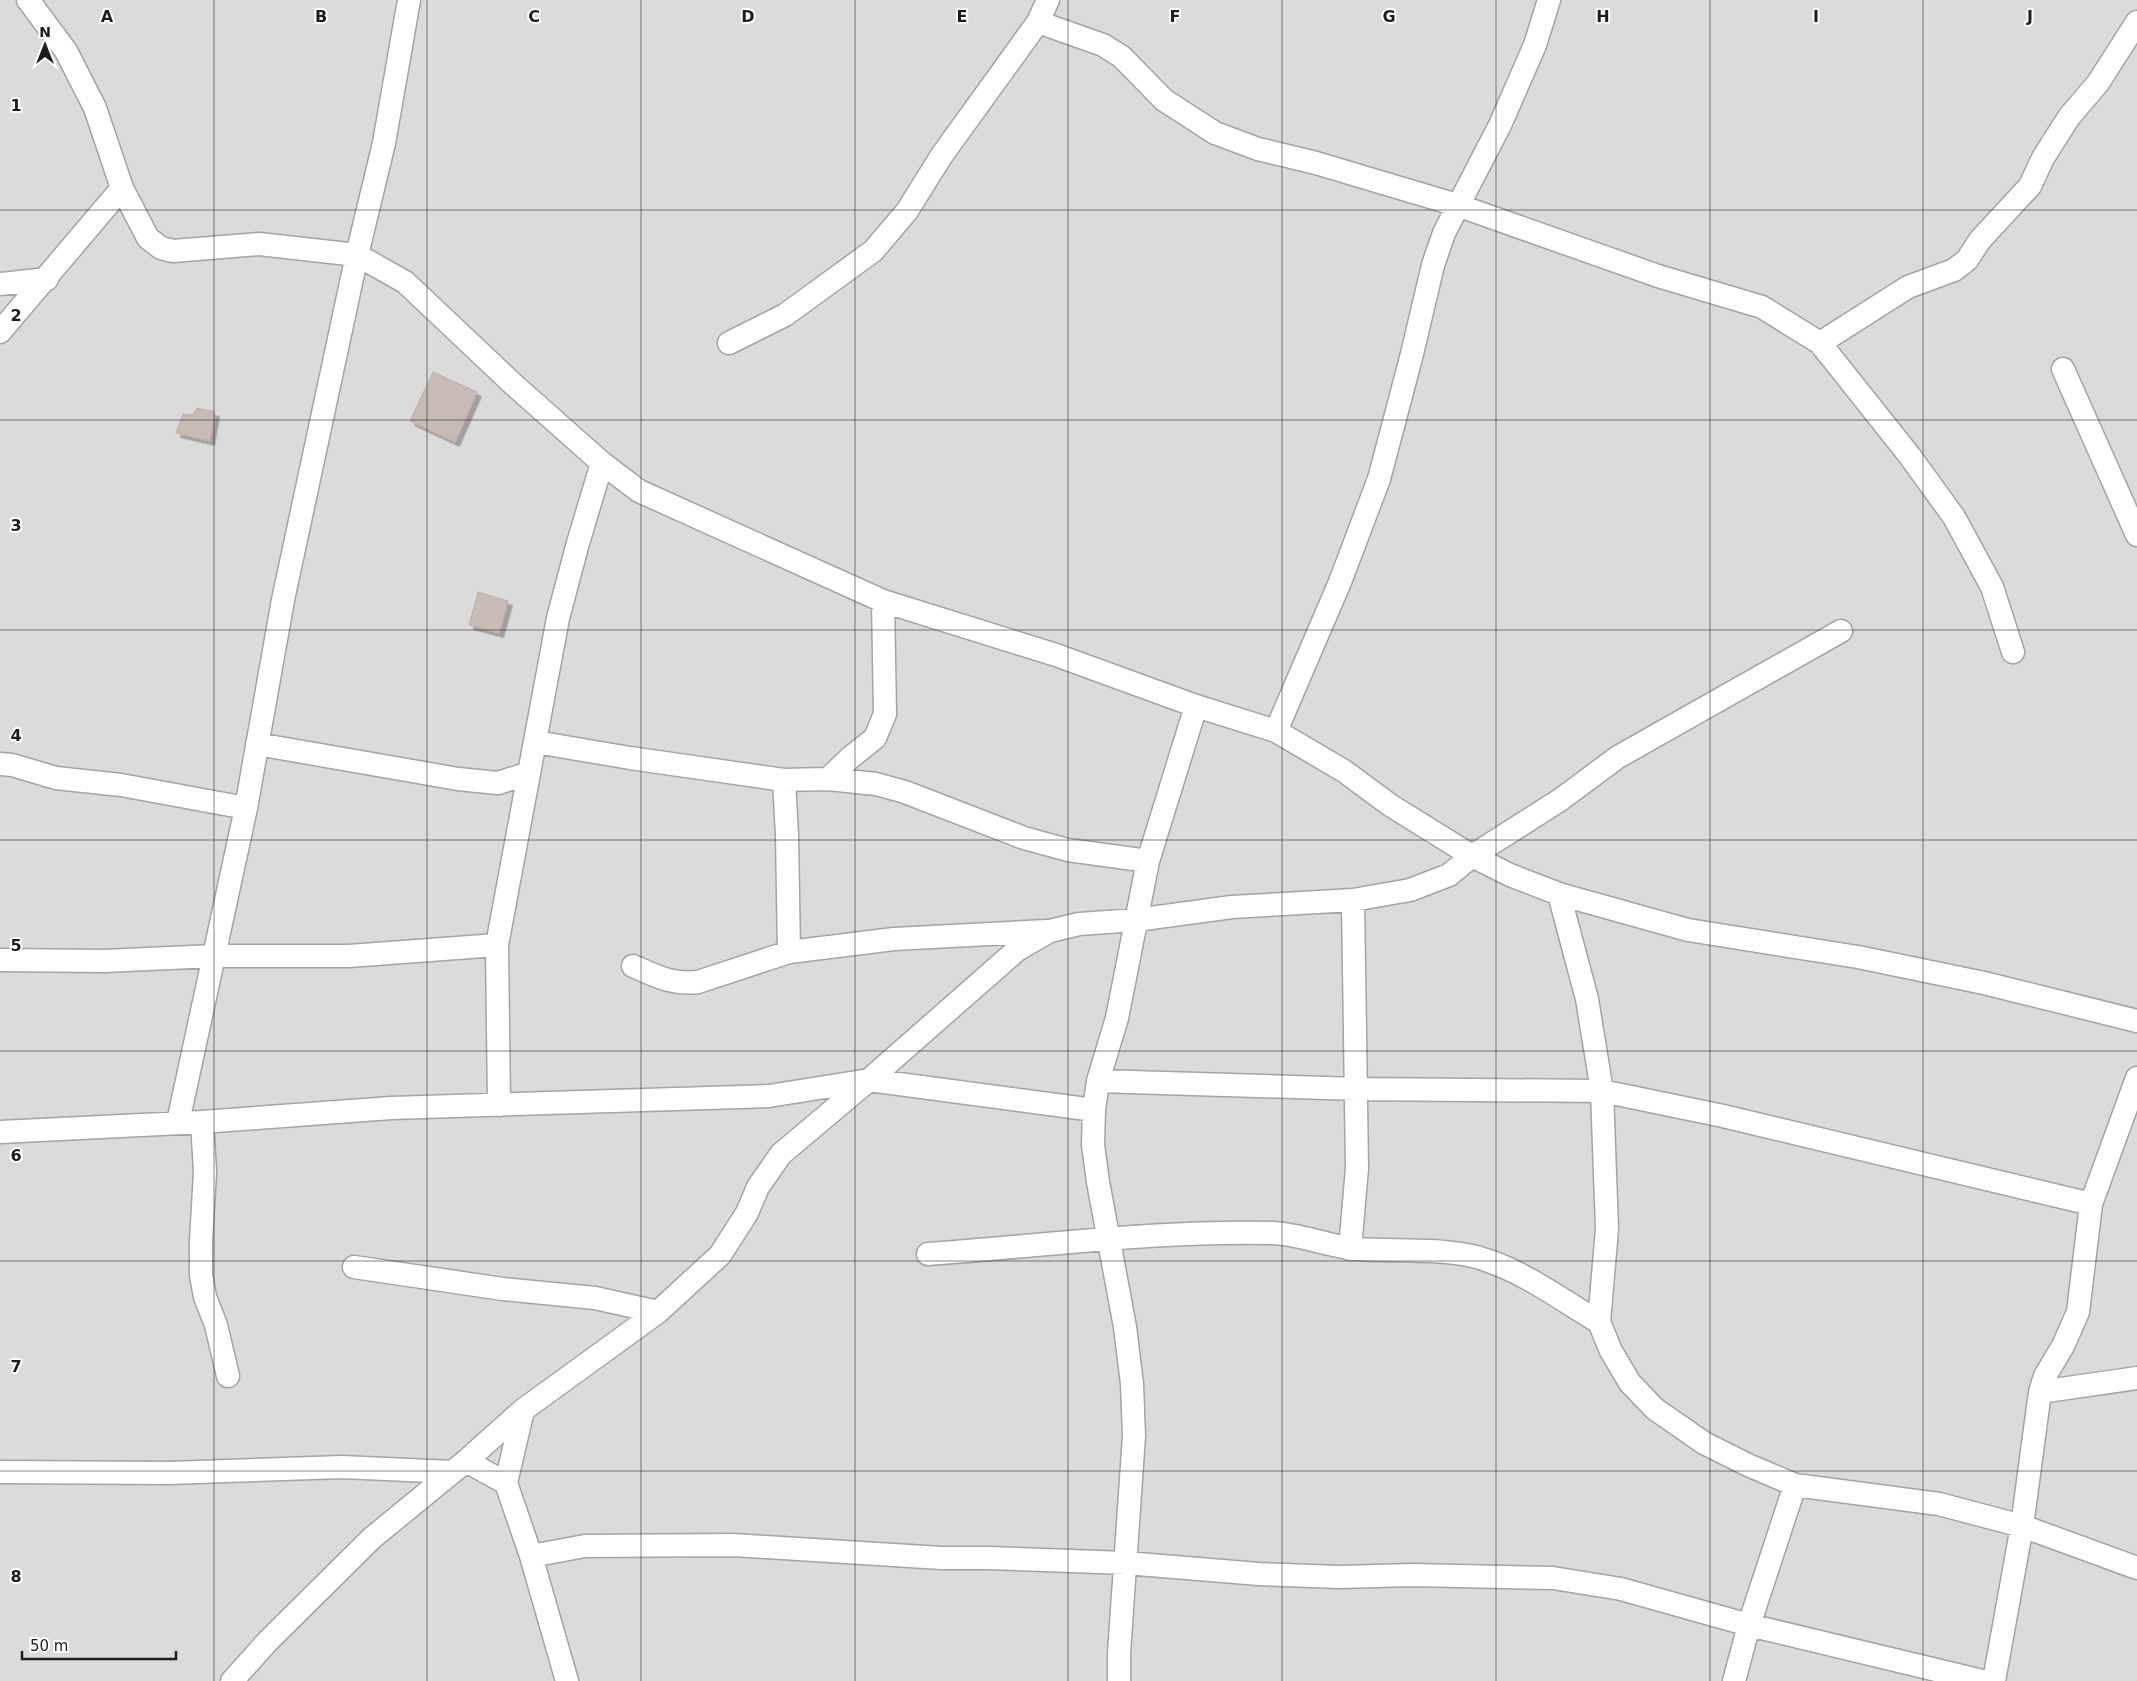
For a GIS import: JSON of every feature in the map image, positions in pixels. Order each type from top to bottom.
[{"type":"street","points":[[28,0],[66,51],[95,108],[122,188],[148,238],[161,248],[173,251],[259,244],[357,256],[405,282],[513,384],[602,463],[639,491],[883,601],[1056,655],[1196,706],[1276,732],[1344,771],[1390,805],[1472,856],[1510,875],[1559,894],[1688,930],[1858,957],[1984,983],[2137,1021]]},
{"type":"street","points":[[178,1122],[246,808],[283,600],[357,256],[384,143],[409,0]]},
{"type":"street","points":[[729,342],[785,315],[873,251],[907,211],[942,155],[1038,22],[1048,0]]},
{"type":"street","points":[[1276,732],[1340,582],[1379,479],[1433,265],[1444,233],[1500,125],[1535,45],[1549,0]]},
{"type":"street","points":[[1038,22],[1103,45],[1122,57],[1164,100],[1215,133],[1258,149],[1316,163],[1457,205],[1658,276],[1762,307],[1820,343],[1909,455],[1954,517],[1992,587],[2013,652]]},
{"type":"street","points":[[1820,343],[1908,287],[1954,270],[1967,260],[1980,240],[2030,186],[2043,158],[2069,116],[2098,83],[2137,22]]},
{"type":"street","points":[[0,332],[47,279],[122,188]]},
{"type":"street","points":[[0,284],[47,279]]},
{"type":"street","points":[[2063,369],[2137,535]]},
{"type":"street","points":[[499,1105],[497,945],[558,618],[602,463]]},
{"type":"street","points":[[828,779],[875,738],[881,727],[885,714],[883,601]]},
{"type":"street","points":[[633,966],[672,982],[684,984],[698,982],[789,952],[904,938],[1050,930],[1080,924],[1136,920],[1232,907],[1353,900],[1410,890],[1449,874],[1472,856],[1560,800],[1618,757],[1732,695],[1841,631]]},
{"type":"street","points":[[1119,1681],[1119,1653],[1134,1436],[1132,1384],[1125,1327],[1098,1182],[1094,1145],[1094,1110],[1098,1081],[1117,1018],[1148,861],[1196,706]]},
{"type":"street","points":[[536,742],[630,758],[784,780],[828,779],[876,784],[905,792],[1024,838],[1068,850],[1148,861]]},
{"type":"street","points":[[258,744],[458,779],[498,783],[529,774]]},
{"type":"street","points":[[0,764],[12,765],[56,778],[122,785],[246,808]]},
{"type":"street","points":[[784,780],[789,952]]},
{"type":"street","points":[[498,783],[523,804]]},
{"type":"street","points":[[1559,894],[1587,1000],[1602,1091],[1607,1229],[1599,1322],[1611,1351],[1630,1383],[1655,1409],[1704,1443],[1748,1465],[1795,1485],[1939,1504],[2022,1526],[2137,1568]]},
{"type":"street","points":[[1350,1249],[1357,1168],[1353,900]]},
{"type":"street","points":[[232,1681],[268,1641],[372,1538],[459,1467],[523,1410],[658,1312],[720,1255],[747,1212],[758,1187],[780,1154],[869,1080],[1017,950],[1050,930]]},
{"type":"street","points":[[0,960],[104,960],[214,956],[349,956],[497,945]]},
{"type":"street","points":[[1994,1681],[2022,1526],[2040,1392],[2045,1376],[2064,1346],[2078,1312],[2092,1204],[2137,1078]]},
{"type":"street","points":[[0,1132],[202,1122],[391,1108],[769,1096],[869,1080],[1094,1110]]},
{"type":"street","points":[[1098,1081],[1357,1089],[1602,1091],[1723,1116],[2092,1204]]},
{"type":"street","points":[[202,1122],[205,1172],[201,1275],[205,1296],[216,1325],[228,1376]]},
{"type":"street","points":[[928,1254],[1109,1239],[1222,1233],[1276,1233],[1350,1249],[1456,1254],[1486,1259],[1520,1275],[1599,1322]]},
{"type":"street","points":[[354,1267],[504,1289],[595,1298],[658,1312]]},
{"type":"street","points":[[2040,1392],[2137,1378]]},
{"type":"street","points":[[523,1410],[506,1483],[531,1556],[567,1681]]},
{"type":"street","points":[[0,1472],[169,1473],[342,1467],[459,1467],[506,1483]]},
{"type":"street","points":[[1734,1681],[1749,1625],[1795,1485]]},
{"type":"street","points":[[531,1556],[586,1546],[733,1545],[941,1558],[1126,1563],[1259,1574],[1339,1577],[1413,1575],[1553,1578],[1621,1589],[1749,1625],[1982,1681]]},
{"type":"shaded area","points":[[0,0],[2137,0],[2137,1681],[0,1681]]},
{"type":"building","points":[[433,372],[477,392],[455,442],[410,421]]},
{"type":"building","points":[[197,408],[215,412],[210,441],[176,433],[183,414],[193,415]]},
{"type":"building","points":[[478,592],[508,601],[499,633],[469,625]]}]
